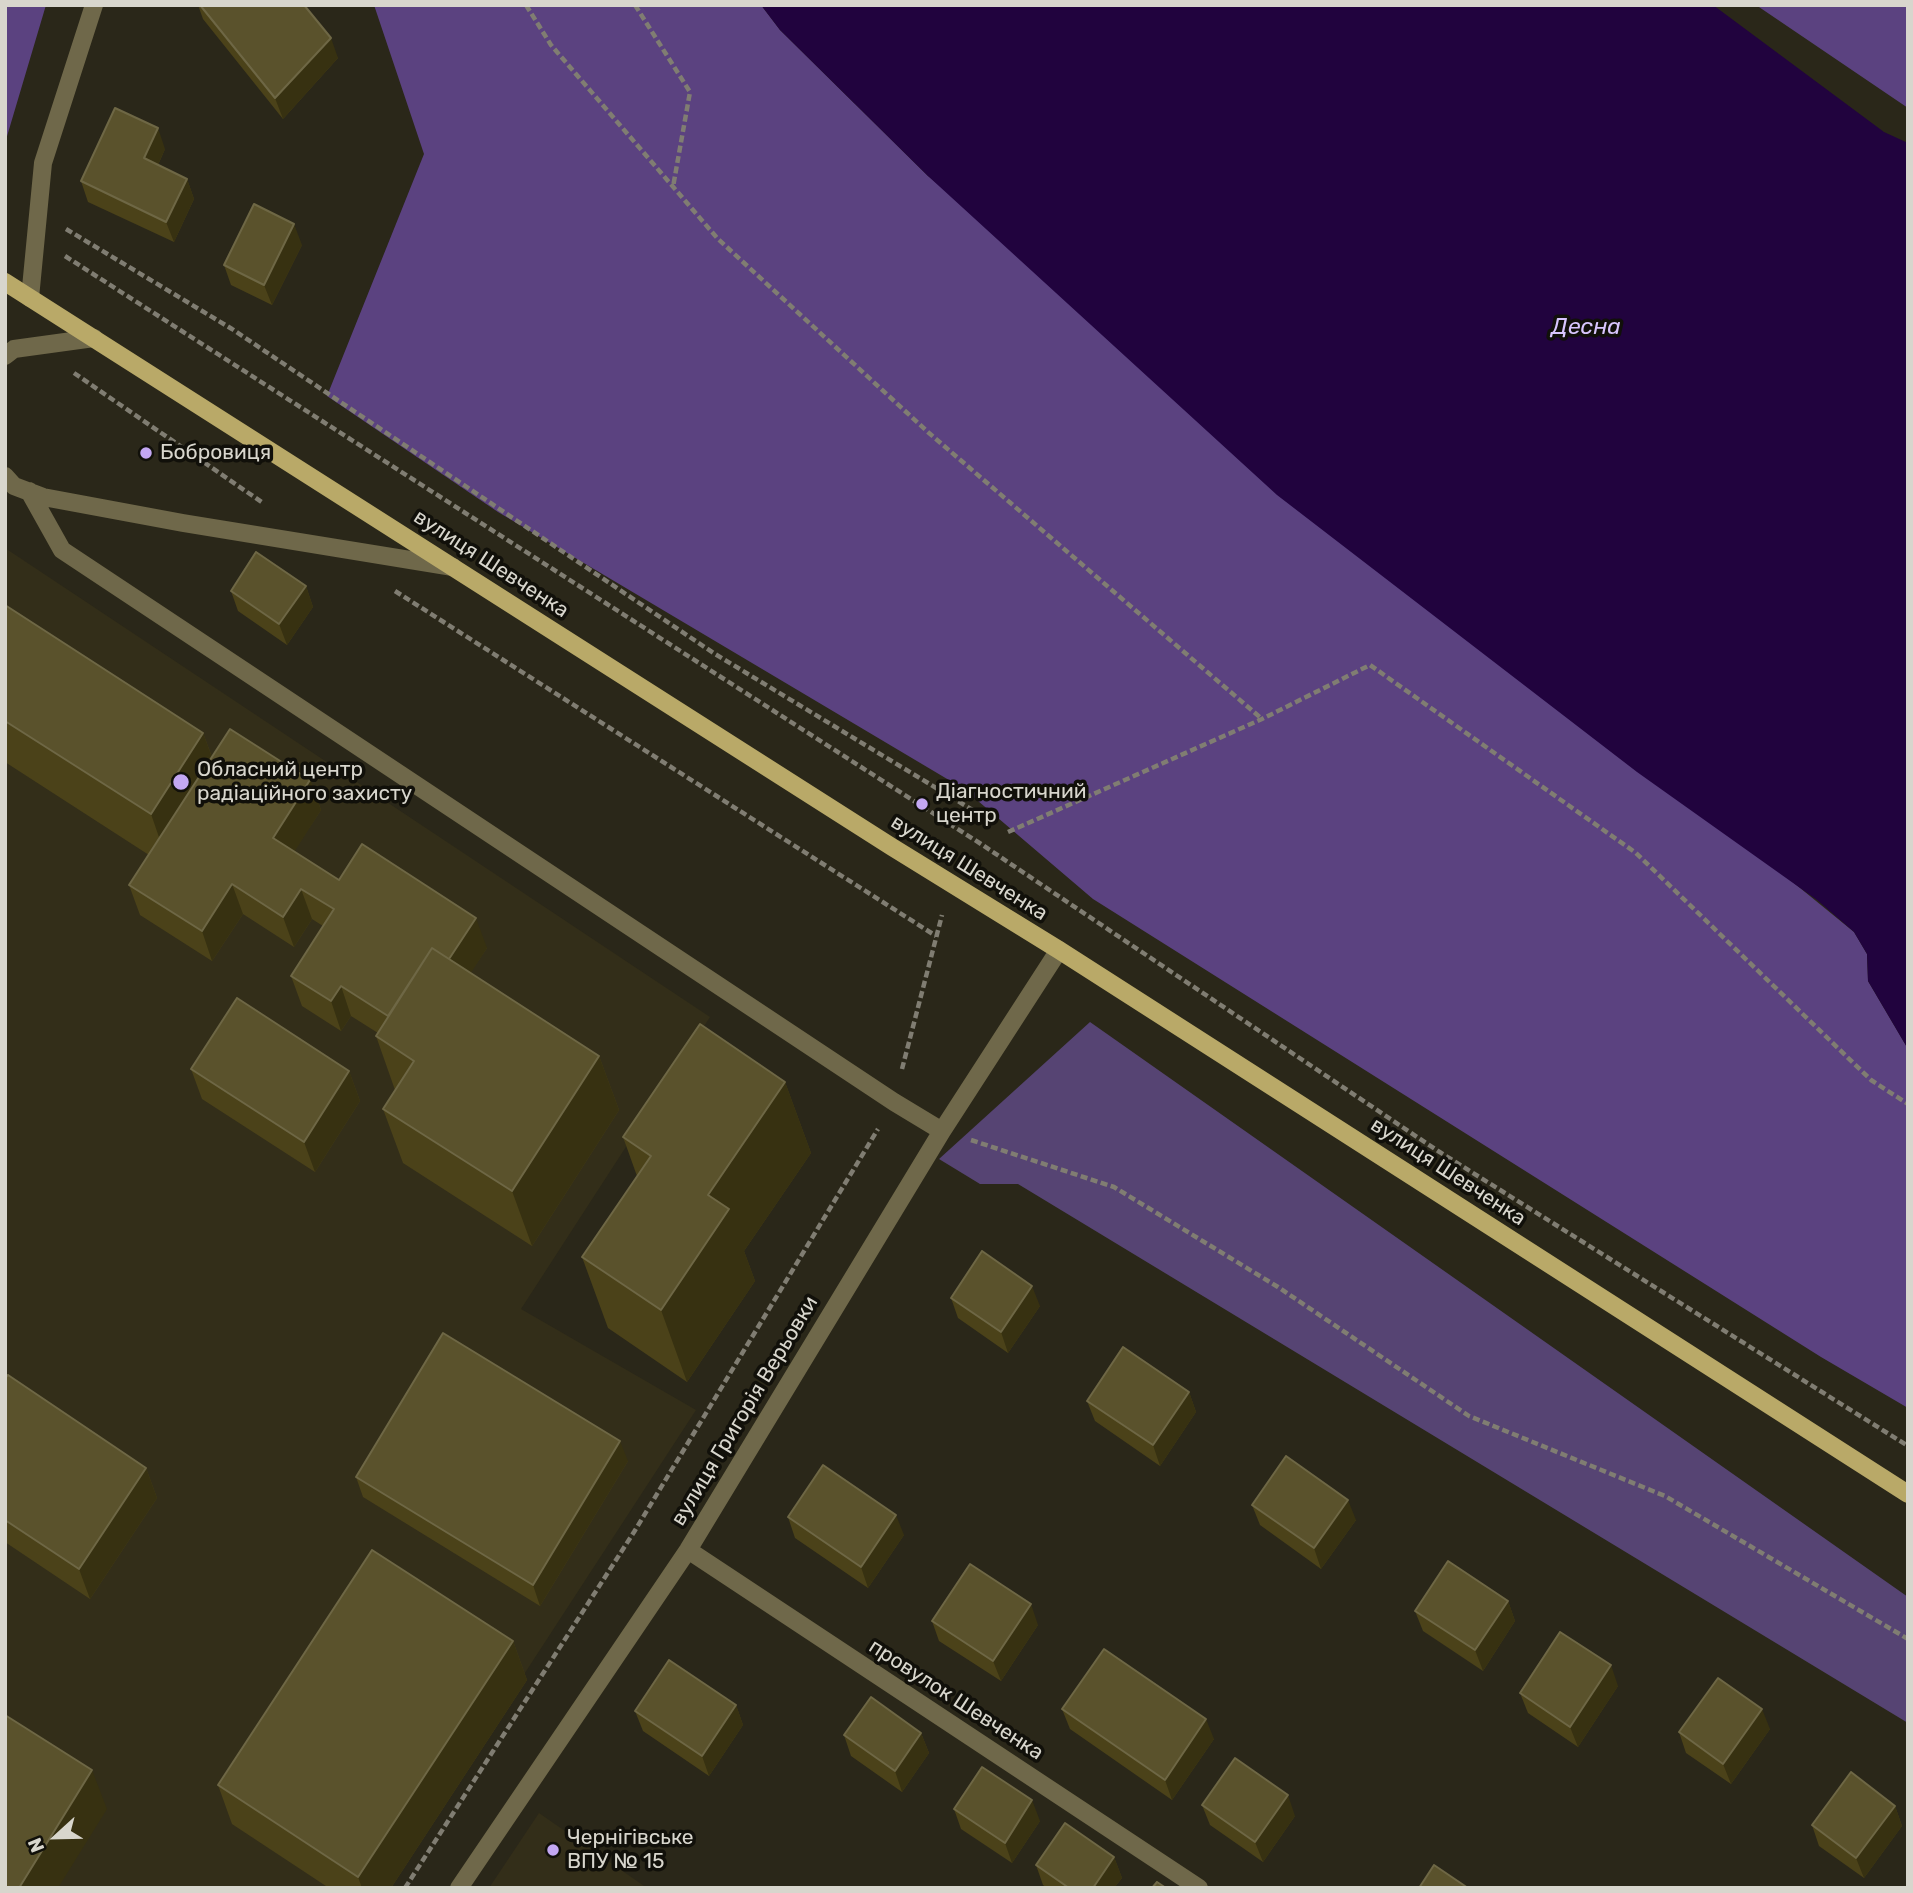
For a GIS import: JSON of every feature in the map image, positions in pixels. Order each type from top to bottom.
[{"type":"main road","name":"вулиця Шевченка","points":[[5,282],[892,847],[1059,950],[1908,1494]]},
{"type":"street","points":[[30,298],[43,163],[94,5]]},
{"type":"street","points":[[5,356],[14,349],[94,338]]},
{"type":"street","points":[[5,476],[14,486],[43,497],[453,568]]},
{"type":"street","points":[[29,491],[62,550],[894,1102],[942,1131]]},
{"type":"street","name":"вулиця Григорія Верьовки","points":[[459,1888],[688,1550],[942,1131],[1059,950]]},
{"type":"street","name":"провулок Шевченка","points":[[688,1550],[1199,1888]]},
{"type":"path","points":[[526,5],[551,45],[718,239],[929,433],[1262,719]]},
{"type":"path","points":[[635,5],[690,92],[673,187]]},
{"type":"path","points":[[38,212],[232,329],[715,654],[994,823]]},
{"type":"path","points":[[35,237],[981,844],[1438,1151],[1908,1446]]},
{"type":"path","points":[[36,346],[269,508]]},
{"type":"path","points":[[383,584],[936,936]]},
{"type":"path","points":[[1008,832],[1262,719],[1370,664],[1636,853],[1871,1080],[1908,1104]]},
{"type":"path","points":[[405,1888],[626,1544],[894,1102],[943,911]]},
{"type":"path","points":[[942,1131],[1114,1186],[1278,1287],[1469,1416],[1665,1496],[1908,1639]]},
{"type":"shaded area","points":[[5,5],[46,5],[5,143]]},
{"type":"shaded area","points":[[374,5],[761,5],[780,30],[928,176],[1854,932],[1867,954],[1868,981],[1908,1049],[1908,1408],[1821,1357],[1093,899],[964,789],[498,512],[327,396],[424,154]]},
{"type":"shaded area","points":[[1756,5],[1908,5],[1908,108]]},
{"type":"shaded area","points":[[5,548],[710,1017],[521,1309],[696,1410],[385,1888],[5,1888]]},
{"type":"shaded area","points":[[1090,1022],[1908,1597],[1908,1723],[1018,1184],[980,1184],[939,1159]]},
{"type":"shaded area","name":"Чернігівське ВПУ № 15","points":[[539,1813],[647,1888],[489,1888]]},
{"type":"water","name":"Десна","points":[[761,5],[1713,5],[1884,132],[1908,143],[1908,1049],[1868,981],[1867,954],[1854,932],[1817,900],[1637,772],[1277,495],[928,176],[780,30]]},
{"type":"building","points":[[200,5],[304,5],[331,38],[275,98]]},
{"type":"building","points":[[115,108],[158,128],[144,158],[187,179],[166,222],[81,181]]},
{"type":"building","points":[[254,204],[294,224],[264,285],[224,265]]},
{"type":"building","points":[[256,552],[306,586],[279,624],[231,591]]},
{"type":"building","points":[[5,605],[203,733],[151,814],[5,721]]},
{"type":"building","points":[[230,729],[310,780],[273,838],[339,880],[362,844],[476,918],[449,959],[432,948],[388,1016],[341,986],[331,1001],[291,976],[334,909],[301,889],[283,917],[232,884],[202,931],[129,885]]},
{"type":"building","points":[[432,948],[599,1056],[512,1191],[383,1109],[414,1061],[376,1036]]},
{"type":"building","points":[[237,998],[349,1071],[304,1142],[191,1069]]},
{"type":"building","points":[[700,1024],[785,1082],[708,1195],[729,1209],[661,1310],[582,1257],[651,1156],[623,1137]]},
{"type":"building","points":[[982,1251],[1032,1286],[1001,1332],[951,1298]]},
{"type":"building","points":[[443,1333],[620,1441],[533,1585],[356,1477]]},
{"type":"building","points":[[1123,1347],[1189,1392],[1153,1445],[1087,1401]]},
{"type":"building","points":[[8,1375],[146,1468],[79,1569],[5,1520],[5,1378]]},
{"type":"building","points":[[1286,1456],[1348,1500],[1314,1548],[1252,1505]]},
{"type":"building","points":[[823,1465],[896,1515],[861,1567],[788,1517]]},
{"type":"building","points":[[372,1550],[513,1641],[358,1877],[218,1785]]},
{"type":"building","points":[[1448,1561],[1508,1601],[1475,1650],[1415,1611]]},
{"type":"building","points":[[970,1564],[1031,1604],[993,1661],[932,1621]]},
{"type":"building","points":[[1560,1632],[1611,1665],[1570,1727],[1520,1693]]},
{"type":"building","points":[[1104,1649],[1206,1719],[1165,1780],[1062,1709]]},
{"type":"building","points":[[669,1660],[736,1705],[702,1756],[635,1711]]},
{"type":"building","points":[[1718,1678],[1762,1709],[1723,1764],[1679,1732]]},
{"type":"building","points":[[871,1697],[921,1733],[895,1771],[844,1735]]},
{"type":"building","points":[[5,1715],[92,1770],[19,1888],[5,1888]]},
{"type":"building","points":[[1235,1758],[1288,1795],[1255,1842],[1202,1805]]},
{"type":"building","points":[[982,1767],[1032,1800],[1005,1843],[954,1809]]},
{"type":"building","points":[[1851,1772],[1895,1806],[1856,1858],[1812,1825]]},
{"type":"building","points":[[1065,1823],[1114,1857],[1093,1888],[1069,1888],[1036,1865]]},
{"type":"building","points":[[1434,1865],[1468,1888],[1419,1888]]},
{"type":"building","points":[[1157,1882],[1166,1888],[1152,1888]]},
{"type":"place","name":"Бобровиця","points":[[146,453]]},
{"type":"place","name":"Обласний центр радіаційного захисту","points":[[181,782]]},
{"type":"place","name":"Діагностичний центр","points":[[922,804]]},
{"type":"place","name":"Чернігівське ВПУ № 15","points":[[553,1850]]}]
